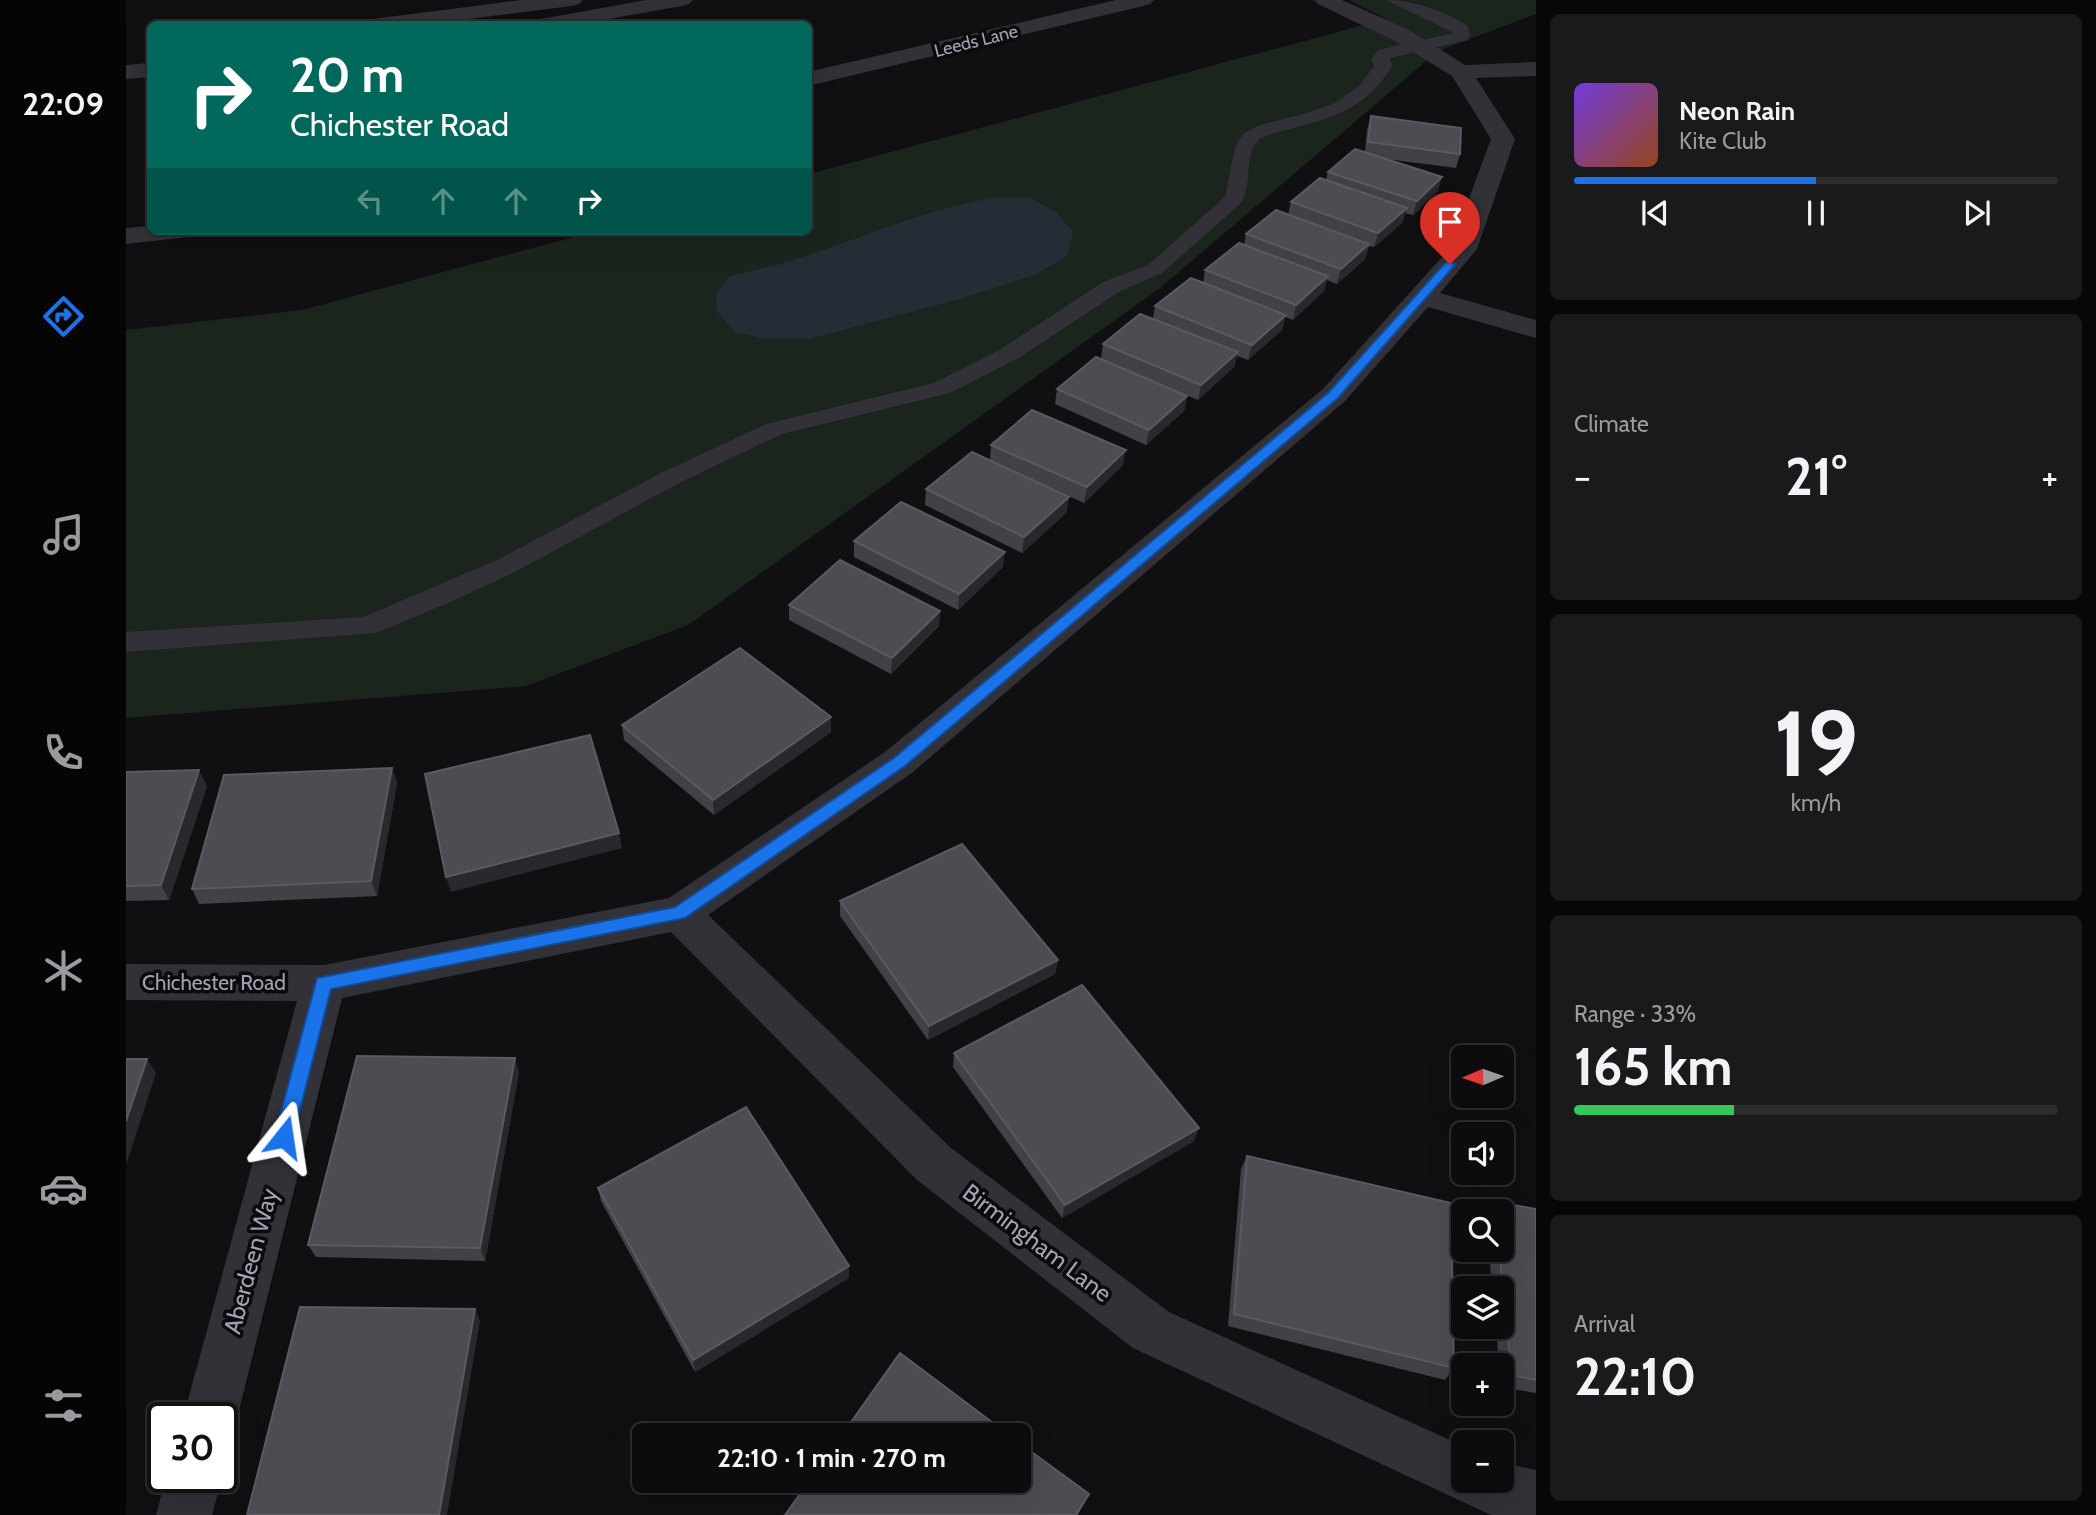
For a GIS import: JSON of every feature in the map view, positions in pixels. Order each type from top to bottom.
[{"type":"street","points":[[404,21],[572,0]]},
{"type":"street","points":[[564,21],[682,0]]},
{"type":"street","name":"Leeds Lane","points":[[812,78],[1143,0]]},
{"type":"street","name":"Chichester Road","points":[[126,982],[324,983],[679,913],[899,762],[1334,395],[1464,248],[1503,139],[1461,72],[1419,46],[1325,0]]},
{"type":"street","points":[[126,51],[147,49]]},
{"type":"street","points":[[1461,72],[1536,69]]},
{"type":"street","points":[[126,72],[147,70]]},
{"type":"street","points":[[126,236],[147,234]]},
{"type":"street","points":[[1422,296],[1536,329]]},
{"type":"street","name":"Birmingham Lane","points":[[679,913],[934,1164],[1151,1330],[1451,1468]]},
{"type":"street","name":"Aberdeen Way","points":[[214,1402],[324,983]]},
{"type":"street","points":[[184,1515],[190,1493]]},
{"type":"street","points":[[1510,1493],[1536,1498]]},
{"type":"lane","points":[[126,642],[366,626],[446,594],[506,566],[670,478],[774,429],[942,388],[1009,354],[1111,287],[1155,269],[1234,199],[1240,186],[1242,152],[1247,141],[1255,134],[1308,119],[1366,92],[1380,74],[1383,66],[1380,60],[1384,54],[1462,36],[1462,30],[1453,23],[1394,0]]},
{"type":"shaded area","points":[[1349,0],[1536,0],[1536,14],[1438,51],[1160,288],[688,625],[526,686],[126,718],[126,330],[302,310],[581,235],[812,235],[812,173],[1386,19]]},
{"type":"shaded area","points":[[1029,197],[1057,213],[1073,232],[1067,256],[1034,275],[953,301],[808,339],[765,339],[735,332],[716,310],[717,293],[729,276],[794,260],[953,207],[991,198]]},
{"type":"building","points":[[1371,116],[1461,128],[1460,154],[1368,142]]},
{"type":"building","points":[[1355,149],[1442,177],[1417,201],[1328,172]]},
{"type":"building","points":[[1320,178],[1407,208],[1378,233],[1291,202]]},
{"type":"building","points":[[1276,210],[1369,244],[1341,269],[1246,234]]},
{"type":"building","points":[[1239,243],[1328,276],[1296,305],[1205,270]]},
{"type":"building","points":[[1191,278],[1286,315],[1252,345],[1155,306]]},
{"type":"building","points":[[1140,314],[1238,352],[1201,385],[1103,344]]},
{"type":"building","points":[[1096,357],[1187,396],[1149,430],[1057,389]]},
{"type":"building","points":[[1032,410],[1126,450],[1087,487],[991,445]]},
{"type":"building","points":[[972,452],[1069,497],[1024,537],[926,489]]},
{"type":"building","points":[[901,502],[1005,552],[959,594],[854,541]]},
{"type":"building","points":[[840,560],[940,611],[892,658],[789,605]]},
{"type":"building","points":[[740,648],[831,717],[713,800],[622,725]]},
{"type":"building","points":[[590,735],[619,833],[446,877],[425,774]]},
{"type":"building","points":[[392,768],[371,881],[192,889],[224,775]]},
{"type":"building","points":[[199,770],[161,885],[126,886],[126,772]]},
{"type":"building","points":[[962,844],[1058,960],[929,1026],[840,901]]},
{"type":"building","points":[[1082,985],[1199,1128],[1065,1205],[954,1053]]},
{"type":"building","points":[[357,1056],[515,1058],[480,1248],[308,1245]]},
{"type":"building","points":[[126,1059],[147,1059],[126,1121]]},
{"type":"building","points":[[746,1107],[849,1266],[693,1360],[598,1188]]},
{"type":"building","points":[[1247,1156],[1451,1203],[1451,1339],[1453,1339],[1454,1353],[1451,1353],[1451,1367],[1234,1314]]},
{"type":"building","points":[[1514,1205],[1536,1209],[1536,1380],[1514,1375],[1514,1353],[1510,1353],[1508,1339],[1514,1339],[1514,1276],[1502,1276],[1500,1262],[1514,1262]]},
{"type":"building","points":[[300,1307],[475,1309],[439,1515],[247,1515]]},
{"type":"building","points":[[900,1353],[993,1423],[850,1423]]},
{"type":"building","points":[[1031,1452],[1089,1494],[1076,1515],[785,1515],[801,1493],[1031,1493]]},
{"type":"route","points":[[284,1137],[324,983],[679,913],[899,762],[1334,395],[1450,264]]}]
